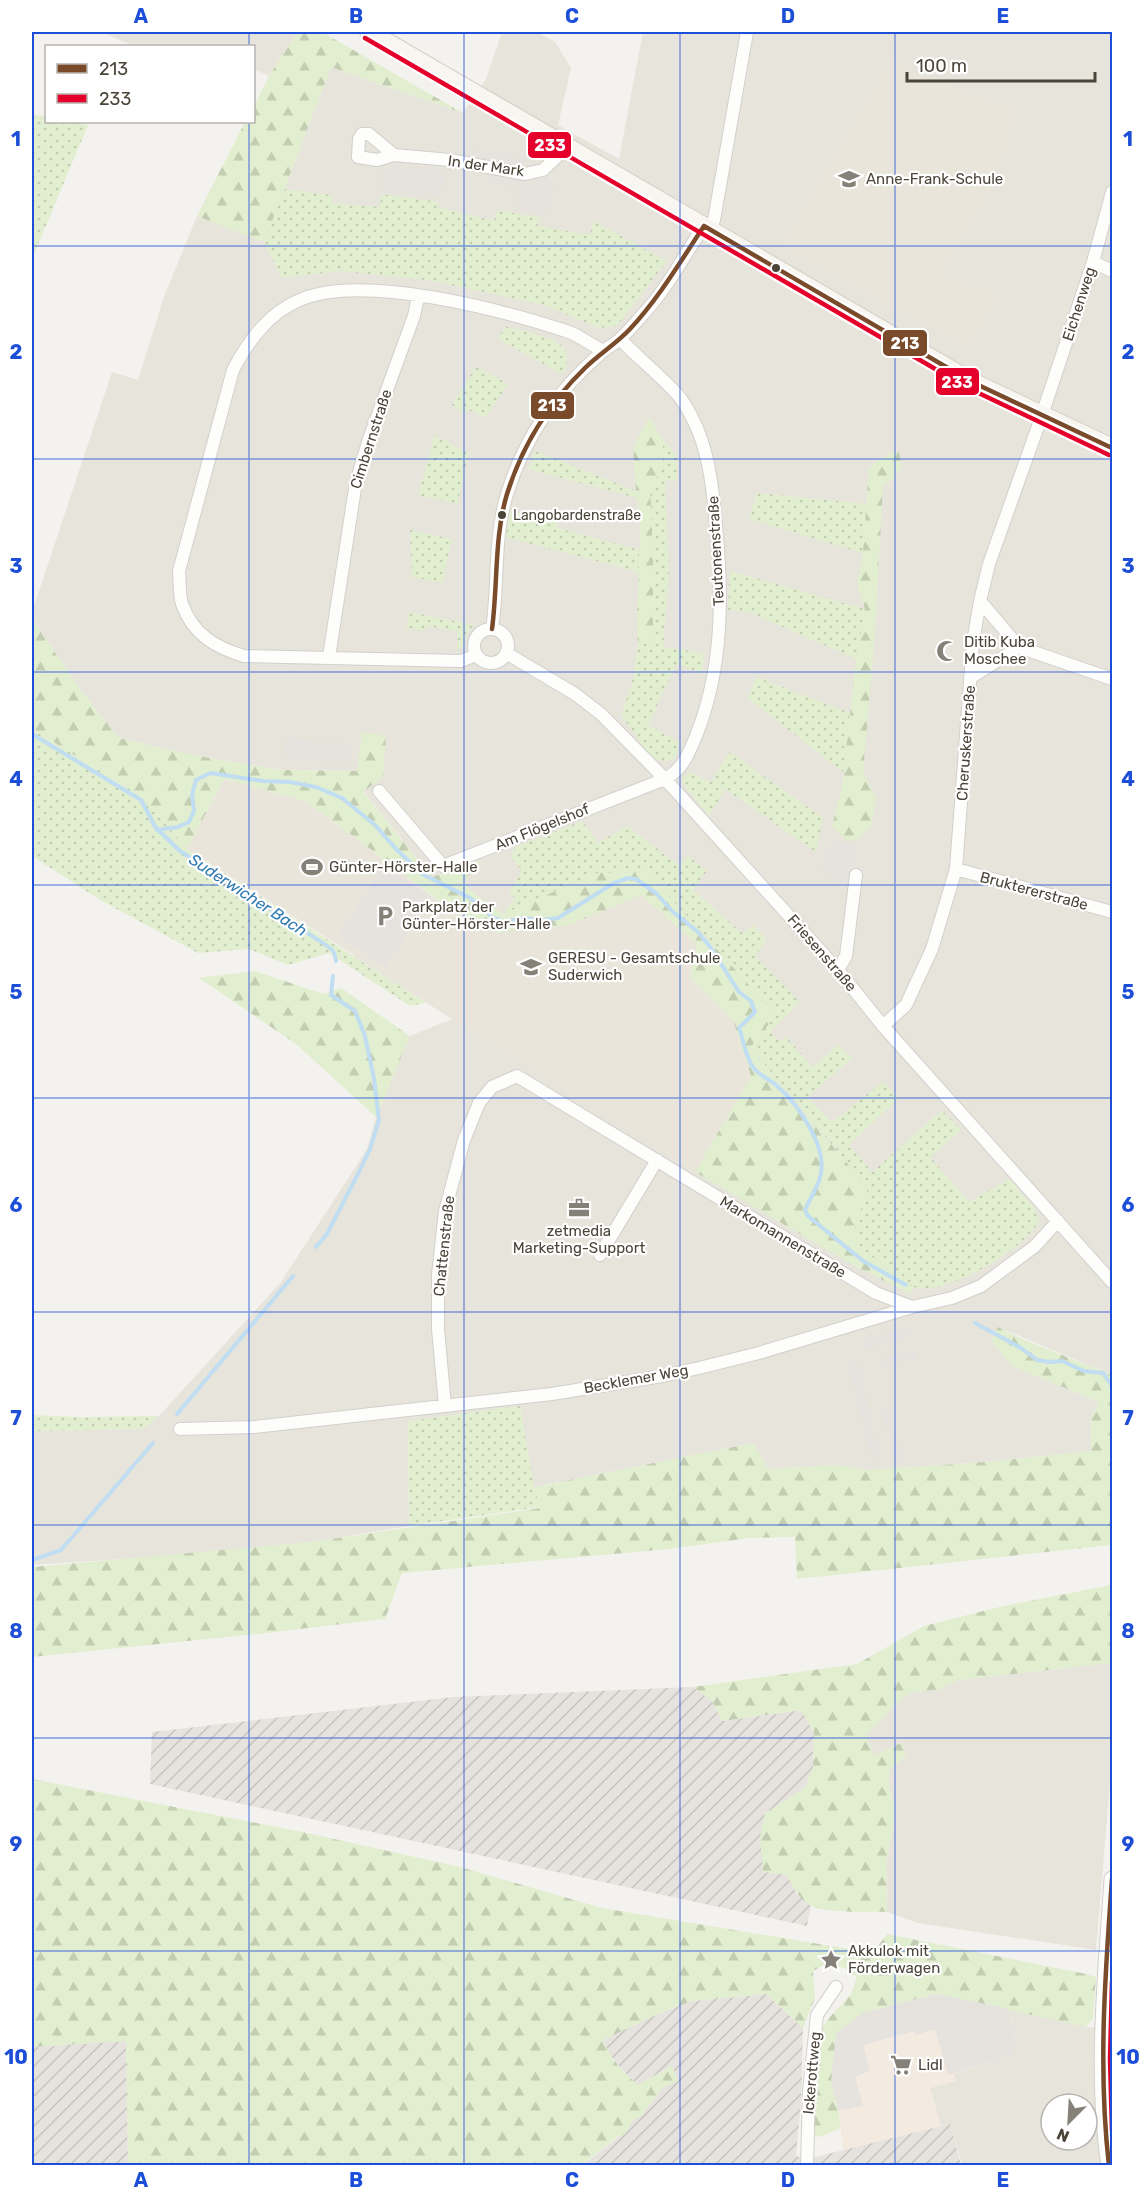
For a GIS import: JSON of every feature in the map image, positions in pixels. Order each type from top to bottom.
[{"type":"main road","points":[[369,32],[972,382],[1113,448]]},
{"type":"street","points":[[492,629],[498,529],[507,491],[536,427],[550,405],[603,351],[620,339],[668,285],[714,220],[747,32]]},
{"type":"street","name":"In der Mark","points":[[394,155],[454,161],[525,174],[543,170],[568,146]]},
{"type":"street","name":"Eichenweg","points":[[1042,416],[1093,262],[1113,192]]},
{"type":"street","points":[[1093,262],[1113,271]]},
{"type":"street","points":[[476,655],[461,661],[243,656],[208,640],[194,628],[181,602],[179,571],[233,370],[258,330],[279,311],[302,299],[339,290],[418,297],[478,306],[574,334],[603,351]]},
{"type":"street","name":"Cimbernstraße","points":[[329,657],[356,482],[369,439],[414,316],[418,297]]},
{"type":"street","name":"Teutonenstraße","points":[[620,339],[637,358],[677,394],[697,429],[707,456],[714,504],[721,597],[714,677],[706,710],[685,761],[675,773],[665,779]]},
{"type":"street","name":"Cheruskerstraße","points":[[883,1026],[906,1005],[932,949],[956,869],[973,642],[980,601],[989,564],[1042,416]]},
{"type":"street","points":[[980,601],[1019,647],[1113,679]]},
{"type":"street","points":[[497,630],[505,637],[506,652],[495,662],[484,661],[476,655],[475,639],[482,632],[497,630]]},
{"type":"street","points":[[970,678],[1019,647]]},
{"type":"street","name":"Friesenstraße","points":[[506,652],[575,694],[601,714],[665,779],[838,970],[883,1026],[1113,1282]]},
{"type":"street","name":"Am Flögelshof","points":[[379,791],[443,866],[665,779]]},
{"type":"street","name":"Bruktererstraße","points":[[956,869],[1113,912]]},
{"type":"street","points":[[838,970],[846,956],[855,874]]},
{"type":"street","name":"Markomannenstraße","points":[[517,1076],[876,1293],[912,1307]]},
{"type":"street","name":"Chattenstraße","points":[[446,1406],[438,1329],[438,1275],[445,1211],[464,1140],[479,1103],[492,1087],[517,1076]]},
{"type":"street","points":[[600,1255],[657,1160]]},
{"type":"street","name":"Becklemer Weg","points":[[180,1429],[254,1427],[446,1406],[552,1394],[662,1376],[759,1353],[912,1307],[952,1298],[981,1286],[1034,1247],[1058,1221]]},
{"type":"street","points":[[1109,2166],[1103,2122],[1102,2036],[1113,1879]]},
{"type":"street","name":"Ickerottweg","points":[[807,2166],[809,2091],[818,2015],[836,1987]]},
{"type":"shaded area","points":[[101,32],[298,32],[269,76],[255,69],[255,45],[201,45],[196,43],[195,45],[132,45]]},
{"type":"shaded area","points":[[502,32],[537,32],[555,42],[571,68],[558,125],[619,159],[643,32],[1112,32],[1112,1375],[998,1327],[991,1340],[1012,1366],[1099,1402],[1091,1419],[1091,1451],[986,1462],[868,1470],[837,1465],[768,1469],[753,1443],[534,1487],[520,1407],[408,1421],[409,1526],[311,1542],[153,1557],[32,1565],[32,1431],[142,1429],[159,1416],[281,1282],[367,1149],[376,1117],[410,1036],[452,1019],[353,956],[441,903],[503,914],[472,892],[463,881],[482,861],[432,877],[363,791],[362,732],[358,771],[282,770],[192,755],[119,738],[82,692],[32,619],[32,612],[112,372],[138,380],[164,297],[197,216],[264,241],[331,67],[463,113],[486,79]]},
{"type":"shaded area","points":[[891,60],[930,79],[1015,109],[1008,141],[993,185],[939,276],[1000,294],[968,347],[782,246]]},
{"type":"shaded area","points":[[473,149],[527,159],[526,168],[472,159]]},
{"type":"shaded area","points":[[392,163],[402,164],[402,168],[412,169],[413,167],[423,168],[423,165],[435,166],[435,170],[445,171],[442,196],[380,190],[382,167],[391,168]]},
{"type":"shaded area","points":[[491,174],[520,179],[518,188],[489,182]]},
{"type":"shaded area","points":[[546,177],[546,180],[555,182],[547,215],[516,208],[522,181],[532,183],[532,179]]},
{"type":"shaded area","points":[[285,739],[351,743],[349,763],[284,759]]},
{"type":"shaded area","name":"GERESU - Gesamtschule Suderwich","points":[[224,779],[306,801],[441,903],[496,933],[569,925],[641,895],[697,944],[690,977],[733,1020],[751,1076],[695,1172],[187,849]]},
{"type":"shaded area","points":[[834,841],[855,846],[849,888],[819,870]]},
{"type":"shaded area","name":"Parkplatz der Günter-Hörster-Halle","points":[[384,865],[431,897],[386,968],[338,936]]},
{"type":"shaded area","points":[[908,1328],[910,1337],[864,1349],[862,1340]]},
{"type":"shaded area","points":[[915,1351],[917,1359],[881,1368],[878,1359]]},
{"type":"shaded area","points":[[857,1358],[880,1458],[872,1459],[847,1360]]},
{"type":"shaded area","points":[[889,1406],[904,1464],[896,1464],[881,1407]]},
{"type":"shaded area","points":[[1112,1663],[1112,1758],[1096,1950],[918,1923],[887,1912],[886,1862],[893,1828],[894,1804],[888,1784],[890,1769],[906,1755],[902,1742],[874,1756],[866,1735],[901,1699],[913,1692],[938,1690],[958,1680]]},
{"type":"shaded area","points":[[693,1687],[712,1701],[722,1721],[802,1710],[814,1733],[813,1767],[805,1788],[765,1813],[787,1875],[797,1894],[811,1906],[807,1926],[150,1784],[152,1732],[453,1697]]},
{"type":"shaded area","points":[[766,1994],[803,2028],[801,2102],[796,2156],[807,2159],[950,2124],[961,2165],[582,2166],[622,2134],[633,2119],[641,2116],[663,2087],[678,2080],[672,2066],[638,2085],[609,2054],[602,2040],[692,2001]]},
{"type":"shaded area","points":[[936,1994],[1006,2008],[1014,2028],[1012,2056],[948,2075],[935,2029],[916,2035],[914,2031],[863,2045],[870,2071],[855,2077],[863,2106],[839,2111],[831,2082],[836,2033],[863,2013]]},
{"type":"shaded area","points":[[1006,2008],[1086,2027],[1112,2027],[1112,2165],[962,2165],[950,2124],[941,2126],[930,2088],[955,2081],[953,2074],[1012,2055],[1012,2021]]},
{"type":"shaded area","points":[[1006,2008],[1014,2028],[1012,2056],[954,2074],[956,2081],[930,2088],[941,2126],[843,2151],[839,2111],[831,2082],[836,2033]]},
{"type":"shaded area","points":[[126,2041],[128,2165],[32,2166],[32,2047]]},
{"type":"green space","points":[[298,32],[322,32],[463,113],[331,67],[264,242],[197,216],[244,123],[255,123],[255,104],[269,76]]},
{"type":"green space","points":[[32,114],[45,117],[45,123],[88,125],[32,259]]},
{"type":"green space","points":[[284,189],[332,195],[331,203],[380,207],[381,194],[439,202],[437,207],[494,221],[498,210],[540,218],[537,226],[590,235],[593,221],[667,261],[617,326],[598,328],[545,305],[427,280],[340,271],[282,278],[264,242]]},
{"type":"green space","points":[[505,326],[539,335],[563,346],[567,357],[562,374],[498,339]]},
{"type":"green space","points":[[476,366],[508,384],[485,418],[471,411],[462,412],[452,405]]},
{"type":"green space","points":[[649,417],[662,438],[664,459],[661,472],[650,487],[653,642],[638,644],[640,520],[633,448]]},
{"type":"green space","points":[[435,435],[469,454],[457,504],[418,495]]},
{"type":"green space","points":[[662,438],[677,457],[677,480],[665,481],[669,574],[663,647],[704,653],[702,673],[676,664],[648,725],[679,742],[676,757],[666,762],[651,757],[621,715],[632,683],[638,644],[652,642],[653,556],[650,487],[662,464]]},
{"type":"green space","points":[[535,451],[636,491],[637,498],[528,469]]},
{"type":"green space","points":[[899,452],[902,466],[895,478],[883,485],[875,633],[863,772],[876,798],[872,824],[860,838],[847,841],[832,826],[842,787],[855,668],[865,609],[857,584],[863,553],[869,468],[889,453]]},
{"type":"green space","points":[[757,493],[868,504],[863,553],[749,519]]},
{"type":"green space","points":[[511,510],[557,522],[557,528],[640,550],[639,572],[505,537]]},
{"type":"green space","points":[[410,530],[452,539],[442,583],[412,577]]},
{"type":"green space","points":[[730,571],[865,609],[856,659],[749,612],[728,610]]},
{"type":"green space","points":[[409,612],[475,625],[457,652],[458,631],[427,626],[424,631],[406,627]]},
{"type":"green space","points":[[32,619],[82,692],[119,738],[192,755],[282,770],[357,771],[362,732],[386,736],[383,777],[363,792],[432,877],[483,860],[463,881],[472,892],[503,914],[597,873],[646,871],[776,1015],[750,1048],[868,1188],[855,1228],[857,1246],[914,1287],[910,1294],[851,1264],[695,1172],[751,1076],[733,1020],[690,977],[697,944],[641,895],[569,925],[496,933],[442,903],[306,801],[224,779],[187,849],[143,797],[32,729]]},
{"type":"green space","points":[[756,677],[850,713],[843,772],[748,698]]},
{"type":"green space","points":[[32,729],[143,797],[187,849],[426,1003],[410,1006],[329,953],[288,965],[249,949],[198,953],[102,901],[32,856]]},
{"type":"green space","points":[[730,752],[823,818],[816,852],[725,789],[709,816],[681,781],[689,772],[711,782]]},
{"type":"green space","points":[[582,821],[598,843],[627,826],[679,865],[688,856],[707,871],[693,890],[742,933],[753,925],[767,939],[755,956],[800,1002],[770,1032],[780,1042],[786,1037],[813,1067],[838,1045],[852,1058],[807,1098],[832,1122],[883,1082],[899,1098],[849,1145],[872,1172],[942,1110],[961,1130],[930,1157],[969,1202],[1009,1179],[1034,1207],[1040,1220],[1032,1232],[1002,1257],[983,1268],[945,1285],[928,1288],[914,1287],[857,1246],[855,1228],[868,1187],[750,1047],[776,1014],[646,871],[503,914],[515,898],[509,893],[522,870],[510,857],[515,847]]},
{"type":"green space","points":[[255,971],[323,994],[341,988],[410,1036],[376,1117],[296,1044],[199,978]]},
{"type":"green space","points":[[998,1327],[1112,1375],[1112,1545],[797,1579],[795,1537],[749,1538],[669,1549],[402,1573],[385,1619],[32,1657],[32,1567],[311,1542],[540,1508],[534,1487],[753,1443],[768,1469],[837,1465],[868,1470],[986,1462],[1091,1451],[1091,1419],[1099,1402],[1012,1366],[991,1340]]},
{"type":"green space","points":[[520,1406],[534,1487],[540,1507],[409,1526],[408,1421]]},
{"type":"green space","points":[[32,1415],[159,1416],[142,1429],[32,1431]]},
{"type":"green space","points":[[1112,1585],[1112,1663],[958,1680],[938,1690],[913,1692],[901,1699],[866,1735],[874,1756],[902,1742],[906,1755],[890,1769],[888,1784],[894,1804],[893,1828],[886,1862],[887,1912],[836,1911],[817,1908],[799,1896],[787,1875],[763,1872],[760,1837],[765,1813],[805,1788],[813,1767],[814,1733],[801,1710],[722,1721],[712,1701],[693,1687],[857,1664],[924,1626],[1003,1606]]},
{"type":"green space","points":[[32,1779],[307,1833],[460,1867],[602,1908],[873,1953],[887,1934],[1086,1974],[1096,1977],[1093,2018],[1086,2027],[936,1994],[864,2013],[831,2082],[839,2111],[840,2128],[820,2137],[812,2134],[811,2120],[820,2031],[851,1994],[857,1977],[845,1968],[826,1964],[813,1971],[815,1998],[803,2028],[766,1994],[692,2001],[660,2013],[603,2040],[609,2053],[638,2085],[672,2066],[678,2081],[663,2087],[641,2116],[633,2120],[625,2134],[617,2137],[582,2165],[128,2165],[126,2041],[32,2047]]},
{"type":"waterway","name":"Suderwicher Bach","points":[[32,734],[141,800],[156,828],[180,851],[332,949],[336,961]]},
{"type":"waterway","name":"Suderwicher Bach","points":[[157,830],[178,827],[189,822],[194,811],[192,795],[196,780],[210,773],[263,781],[290,782],[316,787],[342,798],[375,825],[422,874],[470,898],[492,917],[505,922],[523,918],[542,920],[558,918],[614,883],[628,878],[636,879],[657,894],[672,911],[698,932],[739,992],[751,1001],[755,1012],[739,1028],[750,1063],[793,1103],[810,1128],[820,1155],[819,1181],[805,1210],[808,1216],[863,1261],[906,1285]]},
{"type":"waterway","name":"Suderwicher Bach","points":[[316,1247],[327,1234],[359,1172],[370,1149],[379,1120],[374,1079],[365,1036],[355,1011],[331,995],[333,976]]},
{"type":"waterway","name":"Suderwicher Bach","points":[[177,1414],[293,1276]]},
{"type":"waterway","name":"Suderwicher Bach","points":[[975,1323],[1021,1348],[1037,1360],[1062,1361],[1084,1371],[1103,1373],[1112,1386],[1112,1391]]},
{"type":"waterway","name":"Suderwicher Bach","points":[[1112,1415],[1112,1425]]},
{"type":"waterway","name":"Suderwicher Bach","points":[[32,1560],[61,1550],[153,1443]]},
{"type":"transit line","name":"233","points":[[365,38],[968,388],[1109,455]]},
{"type":"transit line","name":"213","points":[[704,226],[972,382],[1112,448]]},
{"type":"transit line","name":"213","points":[[492,629],[500,527],[507,494],[520,459],[548,411],[572,381],[641,317],[704,226]]},
{"type":"transit line","name":"213","points":[[1109,2166],[1103,2058],[1112,1879]]},
{"type":"transit line","name":"233","points":[[1112,1982],[1110,2059],[1112,2131]]},
{"type":"place","name":"Anne-Frank-Schule","points":[[849,179]]},
{"type":"place","name":"Langobardenstraße","points":[[502,515]]},
{"type":"place","name":"Ditib Kuba Moschee","points":[[947,651]]},
{"type":"place","name":"Günter-Hörster-Halle","points":[[312,867]]},
{"type":"place","name":"Parkplatz der Günter-Hörster-Halle","points":[[385,916]]},
{"type":"place","name":"GERESU - Gesamtschule Suderwich","points":[[531,967]]},
{"type":"place","name":"zetmedia Marketing-Support","points":[[579,1208]]},
{"type":"place","name":"Akkulok mit Förderwagen","points":[[831,1960]]},
{"type":"place","name":"Lidl","points":[[901,2065]]}]
